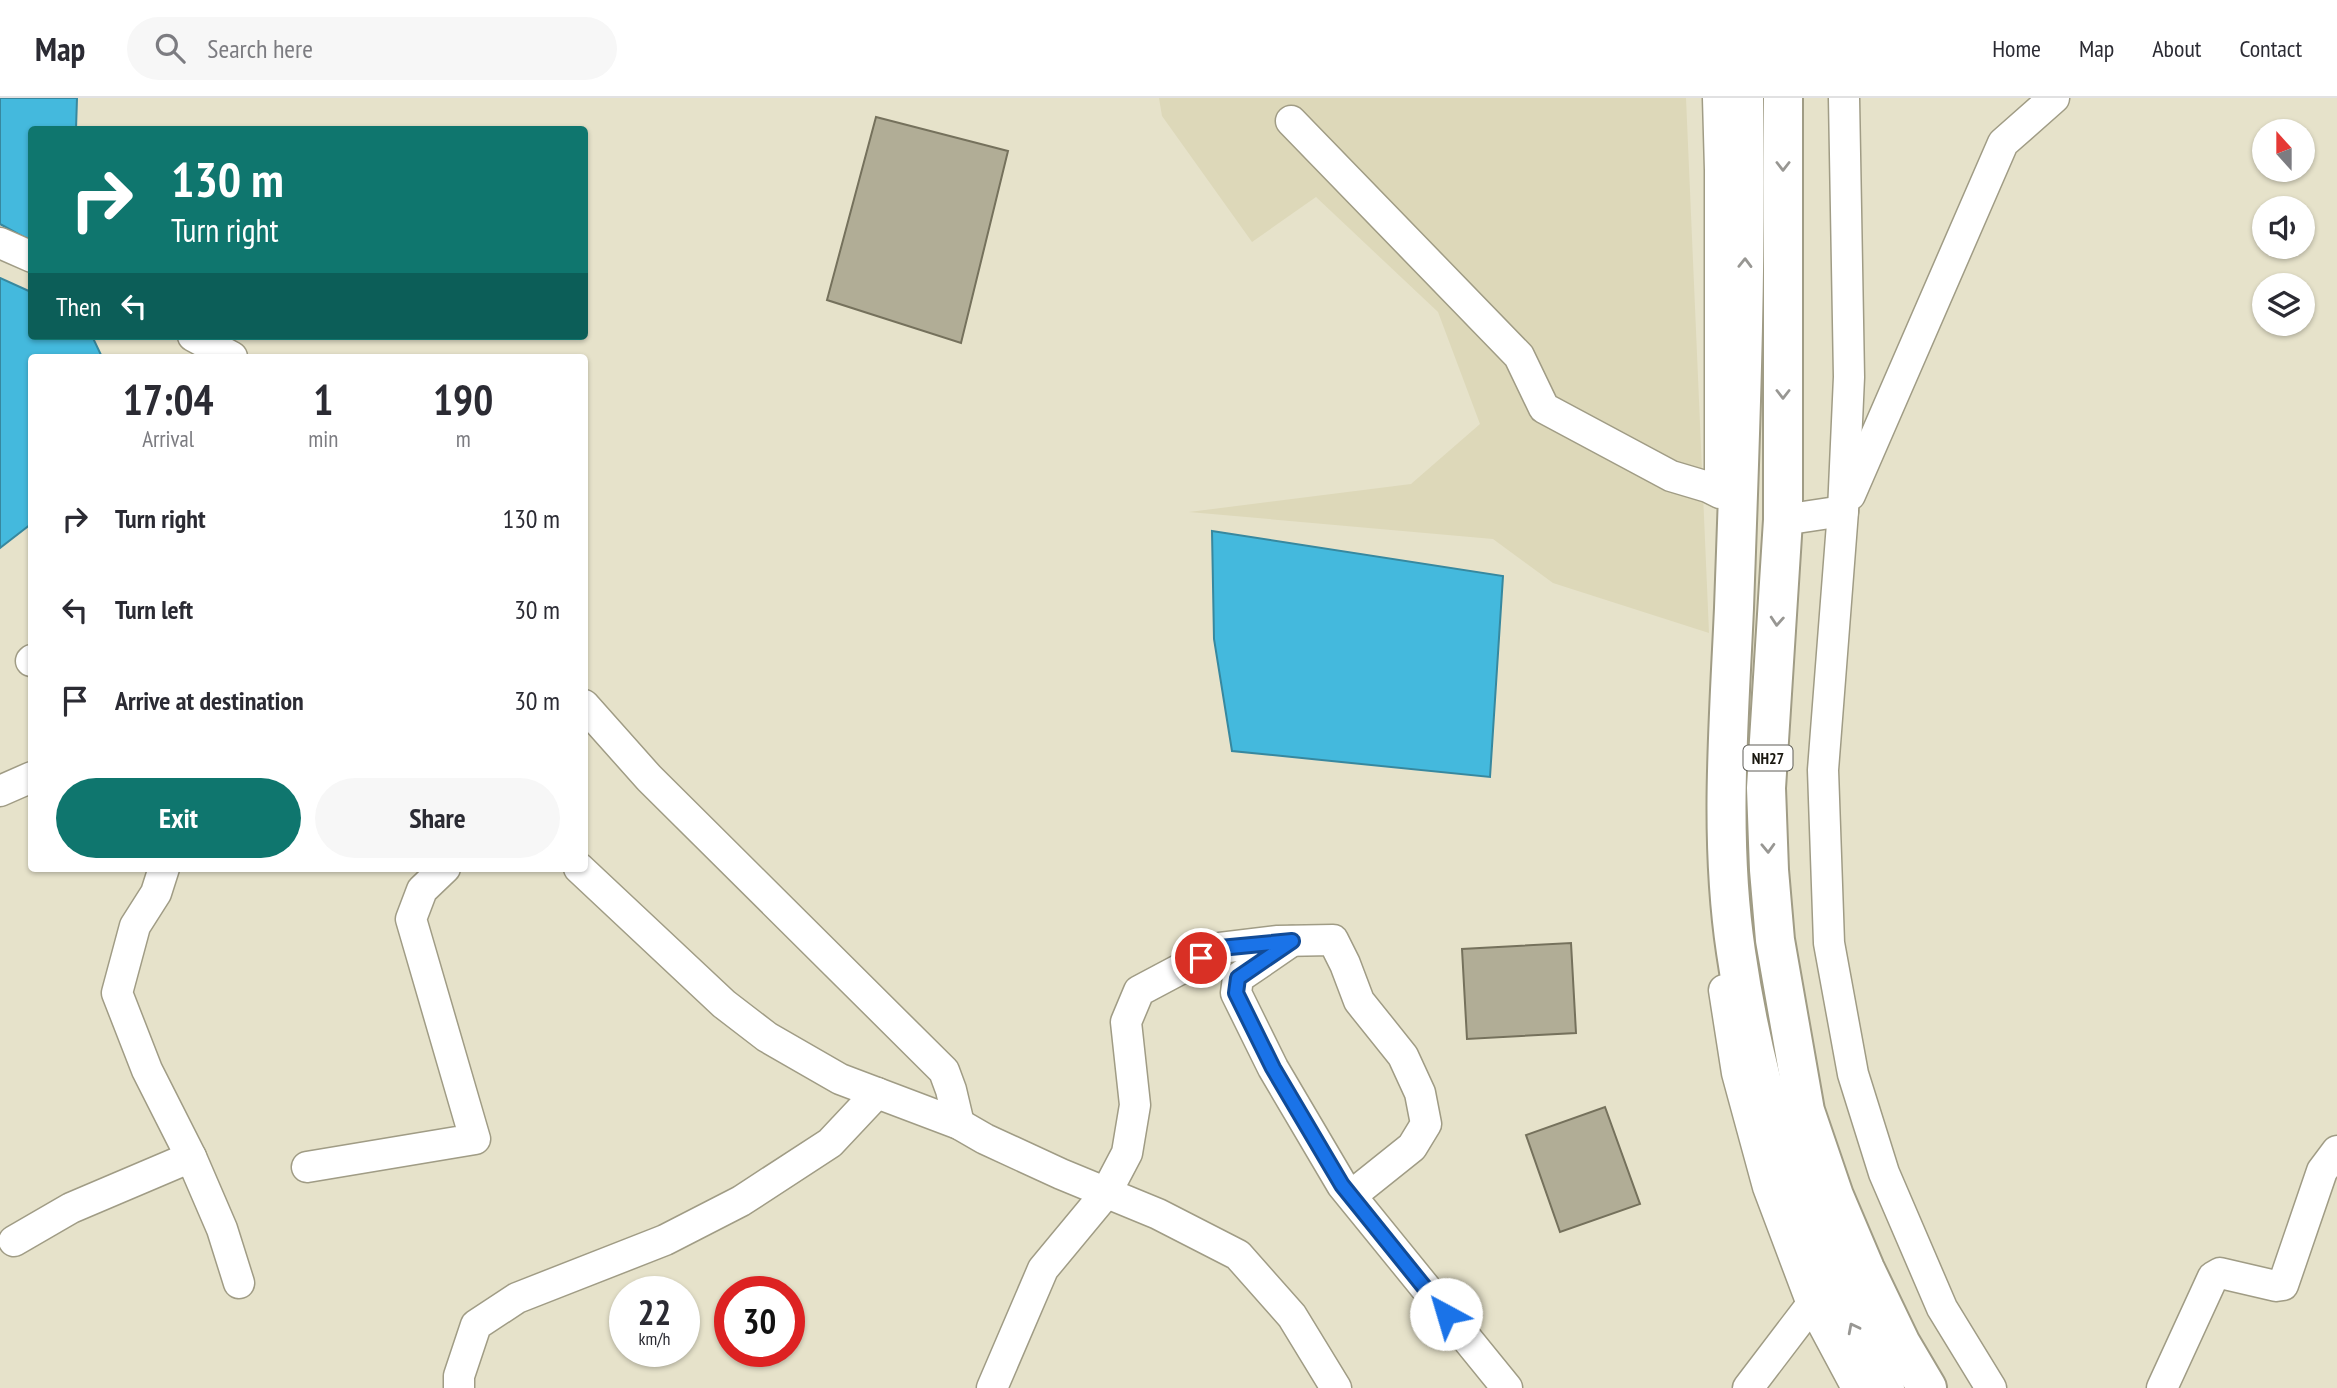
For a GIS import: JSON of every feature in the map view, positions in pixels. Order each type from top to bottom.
[{"type":"highway","name":"NH27","points":[[1744,98],[1744,350],[1727,735],[1729,877],[1735,950],[1762,1086],[1795,1191],[1833,1287],[1885,1388]]},
{"type":"highway","name":"NH27","points":[[1783,98],[1783,520],[1766,788],[1769,870],[1783,996],[1805,1111],[1834,1196],[1895,1331],[1927,1388]]},
{"type":"street","points":[[1718,98],[1720,493],[1708,765],[1714,916],[1737,1073],[1768,1187],[1812,1304],[1857,1388]]},
{"type":"street","points":[[1843,98],[1849,377],[1843,511],[1824,769],[1829,943],[1853,1074],[1884,1173],[1942,1308],[1991,1388]]},
{"type":"street","points":[[1843,511],[2003,143],[2054,98]]},
{"type":"street","points":[[1291,121],[1518,356],[1544,408],[1671,476],[1720,493]]},
{"type":"street","points":[[0,243],[28,255]]},
{"type":"street","points":[[200,340],[226,354]]},
{"type":"street","points":[[1783,520],[1843,511]]},
{"type":"street","points":[[588,709],[649,778],[944,1071],[959,1124]]},
{"type":"street","points":[[0,791],[28,779]]},
{"type":"street","points":[[163,872],[156,893],[135,926],[117,993],[146,1070],[191,1157],[222,1229],[239,1283]]},
{"type":"street","points":[[307,1167],[475,1139],[411,919],[422,890],[441,872]]},
{"type":"street","points":[[583,872],[724,1004],[766,1037],[840,1079],[959,1124],[985,1139],[1158,1214],[1238,1255],[1292,1316],[1336,1388]]},
{"type":"street","points":[[992,1388],[1044,1269],[1106,1193],[1127,1153],[1135,1105],[1126,1022],[1139,991],[1220,948],[1333,940],[1359,1001],[1403,1056],[1420,1093],[1426,1124],[1412,1147],[1352,1195]]},
{"type":"street","points":[[1292,941],[1238,978],[1236,993],[1273,1068],[1342,1185],[1507,1388]]},
{"type":"street","points":[[459,1388],[459,1376],[476,1325],[517,1298],[665,1240],[741,1201],[830,1143],[877,1093]]},
{"type":"street","points":[[2162,1388],[2213,1277],[2220,1273],[2276,1286],[2283,1285],[2322,1171],[2337,1151]]},
{"type":"street","points":[[14,1241],[72,1208],[191,1157]]},
{"type":"street","points":[[1748,1388],[1812,1304]]},
{"type":"shaded area","points":[[1159,98],[1686,98],[1709,633],[1553,583],[1493,539],[1189,512],[1411,484],[1480,424],[1438,312],[1316,197],[1252,242],[1162,116]]},
{"type":"water","points":[[0,98],[77,98],[76,126],[28,126],[28,239],[0,224]]},
{"type":"water","points":[[0,278],[28,291],[28,340],[94,340],[101,354],[28,354],[28,526],[0,548]]},
{"type":"water","points":[[1212,531],[1503,576],[1490,777],[1232,751],[1214,639]]},
{"type":"building","points":[[876,117],[1008,151],[961,343],[827,300]]},
{"type":"building","points":[[1571,943],[1576,1033],[1467,1039],[1462,949]]},
{"type":"building","points":[[1605,1107],[1640,1204],[1560,1232],[1526,1135]]},
{"type":"route","points":[[1201,958],[1220,948],[1292,941],[1238,978],[1236,993],[1273,1068],[1342,1185],[1446,1314]]}]
